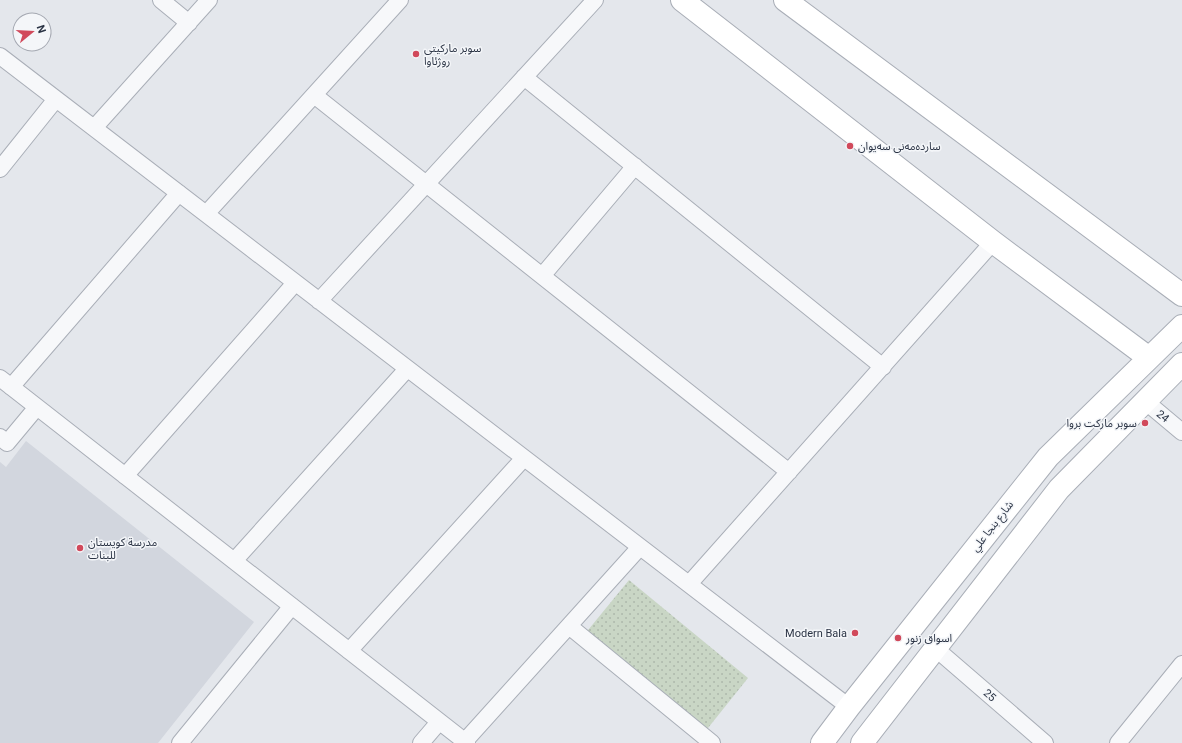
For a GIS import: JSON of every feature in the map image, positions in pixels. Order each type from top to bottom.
[{"type":"street","points":[[161,0],[189,23]]},
{"type":"street","points":[[94,128],[210,0]]},
{"type":"street","points":[[206,214],[400,0]]},
{"type":"street","points":[[319,300],[594,0]]},
{"type":"street","points":[[682,0],[993,242],[1149,358]]},
{"type":"street","points":[[785,0],[1182,295]]},
{"type":"street","points":[[0,56],[849,707]]},
{"type":"street","points":[[524,77],[883,367]]},
{"type":"street","points":[[314,95],[789,472]]},
{"type":"street","points":[[0,169],[56,99]]},
{"type":"street","points":[[542,276],[635,166]]},
{"type":"street","points":[[178,193],[6,382],[439,722],[466,742],[640,547]]},
{"type":"street","points":[[688,584],[993,242]]},
{"type":"street","points":[[126,476],[295,283]]},
{"type":"street","name":"شارع بنجا علي","points":[[822,743],[1048,457],[1182,326]]},
{"type":"street","points":[[862,743],[1059,489],[1182,364]]},
{"type":"street","points":[[234,561],[407,369]]},
{"type":"street","name":"24","points":[[1145,401],[1182,432]]},
{"type":"street","points":[[0,437],[7,442],[37,407]]},
{"type":"street","points":[[349,651],[524,458]]},
{"type":"street","points":[[180,743],[292,606]]},
{"type":"street","points":[[569,626],[712,743]]},
{"type":"street","name":"25","points":[[935,648],[1045,743]]},
{"type":"street","points":[[1118,743],[1182,664]]},
{"type":"street","points":[[421,743],[439,722]]},
{"type":"shaded area","name":"مدرسة كويستان للبنات","points":[[26,441],[254,622],[158,743],[0,743],[0,462],[6,467]]},
{"type":"green space","points":[[629,580],[748,678],[704,733],[584,635]]},
{"type":"place","name":"سوبر ماركيتى روژئاوا","points":[[416,54]]},
{"type":"place","name":"ساردەمەنی سەیوان","points":[[850,146]]},
{"type":"place","name":"سوبر ماركت بروا","points":[[1145,423]]},
{"type":"place","name":"مدرسة كويستان للبنات","points":[[80,548]]},
{"type":"place","name":"Modern Bala","points":[[855,633]]},
{"type":"place","name":"اسواق زنور","points":[[898,638]]}]
